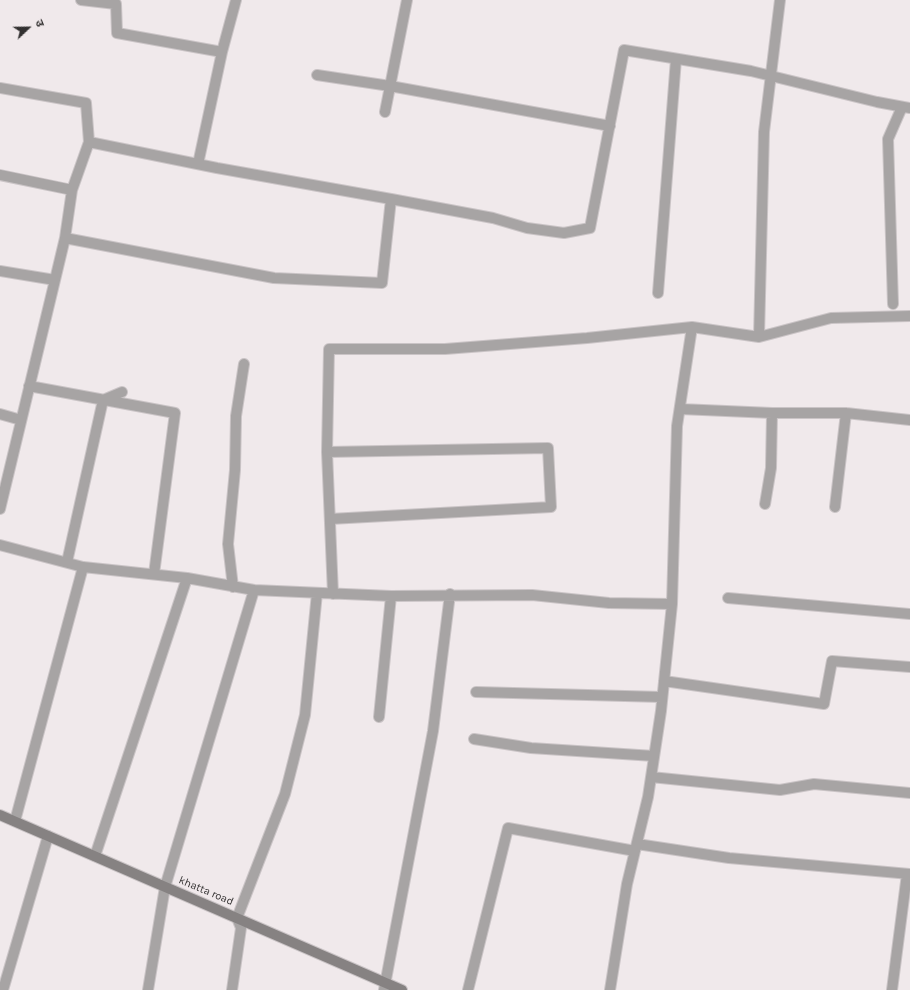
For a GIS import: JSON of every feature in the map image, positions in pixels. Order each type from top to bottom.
[{"type":"street","points":[[81,0],[116,4],[116,33],[222,52]]},
{"type":"street","points":[[198,164],[222,52],[236,0]]},
{"type":"street","points":[[385,112],[407,0]]},
{"type":"street","points":[[759,338],[764,132],[780,0]]},
{"type":"street","points":[[89,142],[198,164],[493,218],[527,228],[564,232],[590,228],[624,50],[752,71],[906,108],[888,138],[893,304]]},
{"type":"street","points":[[658,293],[676,58]]},
{"type":"street","points":[[317,75],[390,86],[610,126]]},
{"type":"street","points":[[0,88],[86,104],[89,142],[72,190],[65,238],[21,420],[3,484],[0,509]]},
{"type":"street","points":[[0,175],[72,190]]},
{"type":"street","points":[[65,238],[274,278],[382,283],[391,199]]},
{"type":"street","points":[[0,271],[55,280]]},
{"type":"street","points":[[333,594],[327,452],[329,349],[445,349],[587,338],[692,327],[759,338],[831,318],[910,316]]},
{"type":"street","points":[[610,990],[627,884],[651,777],[664,682],[672,604],[677,426],[692,327]]},
{"type":"street","points":[[233,587],[228,544],[235,470],[236,416],[244,364]]},
{"type":"street","points":[[29,386],[175,413],[154,574]]},
{"type":"street","points":[[103,400],[122,392]]},
{"type":"street","points":[[67,562],[103,400]]},
{"type":"street","points":[[680,409],[772,413],[846,413],[910,420]]},
{"type":"street","points":[[765,504],[771,468],[772,413]]},
{"type":"street","points":[[835,507],[846,413]]},
{"type":"street","points":[[0,414],[21,420]]},
{"type":"street","points":[[327,452],[548,448],[551,507],[330,518]]},
{"type":"street","points":[[0,545],[83,566],[187,578],[254,590],[317,594],[391,596],[450,594],[532,595],[609,603],[672,604]]},
{"type":"street","points":[[15,821],[83,566]]},
{"type":"street","points":[[95,856],[187,578]]},
{"type":"street","points":[[148,990],[165,887],[254,590]]},
{"type":"street","points":[[232,990],[241,928],[237,918],[285,794],[305,715],[317,594]]},
{"type":"street","points":[[385,986],[433,731],[450,594]]},
{"type":"street","points":[[379,716],[391,596]]},
{"type":"street","points":[[728,598],[910,614]]},
{"type":"street","points":[[664,682],[824,704],[832,661],[910,667]]},
{"type":"street","points":[[476,692],[662,697]]},
{"type":"street","points":[[474,739],[531,748],[654,756]]},
{"type":"street","points":[[651,777],[780,790],[814,784],[910,793]]},
{"type":"street","name":"khatta road","points":[[0,815],[237,918],[385,986],[402,990]]},
{"type":"street","points":[[468,990],[508,828],[636,848],[909,874],[892,990]]},
{"type":"street","points":[[3,990],[48,836]]}]
